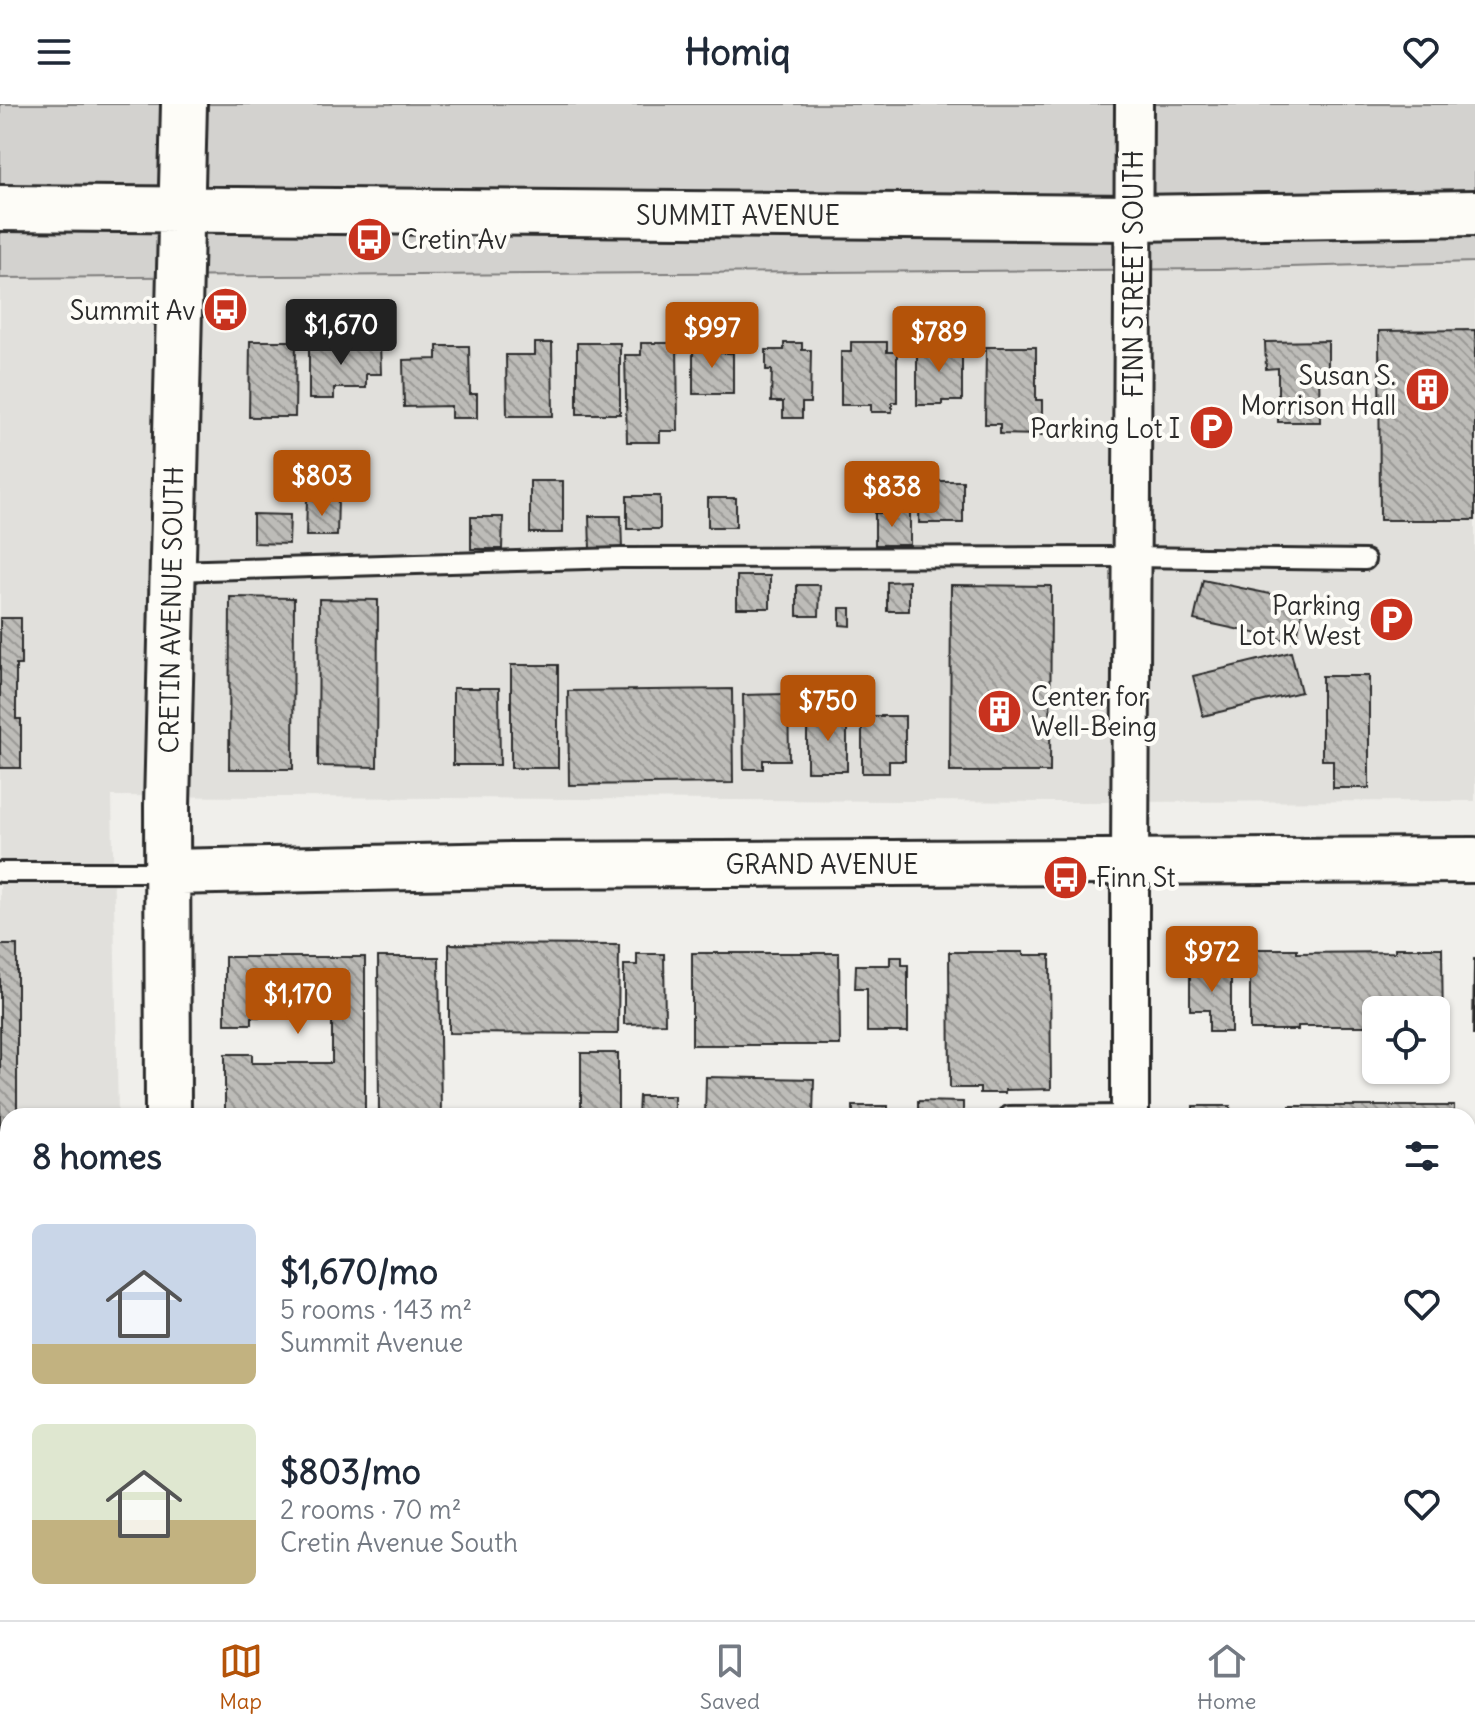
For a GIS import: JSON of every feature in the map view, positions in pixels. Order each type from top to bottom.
[{"type":"main road","name":"CRETIN AVENUE SOUTH","points":[[168,1108],[167,806],[184,104]]},
{"type":"main road","name":"SUMMIT AVENUE","points":[[0,208],[1134,218],[1475,213]]},
{"type":"main road","name":"GRAND AVENUE","points":[[168,872],[511,865],[1475,860]]},
{"type":"street","name":"FINN STREET SOUTH","points":[[1130,1108],[1134,104]]},
{"type":"lane","points":[[172,571],[621,558],[1365,560]]},
{"type":"lane","points":[[0,872],[168,872]]},
{"type":"shaded area","points":[[0,104],[1475,104],[1475,262],[1218,269],[0,278]]},
{"type":"shaded area","points":[[1475,104],[1475,801],[1053,802],[112,796],[118,1108],[0,1108],[0,278],[254,276]]},
{"type":"building","name":"Susan S. Morrison Hall","points":[[1475,330],[1475,520],[1380,520],[1379,331]]},
{"type":"building","points":[[250,341],[296,341],[295,417],[249,417]]},
{"type":"building","points":[[1328,341],[1328,369],[1319,369],[1320,422],[1278,422],[1278,368],[1266,369],[1265,342]]},
{"type":"building","points":[[851,342],[887,342],[887,352],[897,352],[897,402],[892,402],[892,412],[871,412],[871,405],[841,405],[841,352],[851,352]]},
{"type":"building","points":[[380,343],[381,374],[366,374],[366,388],[334,388],[334,399],[309,399],[309,344]]},
{"type":"building","points":[[535,343],[552,343],[553,416],[507,416],[506,355],[535,355]]},
{"type":"building","points":[[577,343],[620,343],[620,414],[577,414]]},
{"type":"building","points":[[641,343],[677,343],[678,431],[660,431],[660,442],[627,442],[625,355],[641,355]]},
{"type":"building","points":[[784,343],[802,343],[802,350],[811,350],[810,403],[802,403],[802,418],[783,418],[783,402],[771,402],[772,370],[766,370],[766,350],[784,350]]},
{"type":"building","points":[[693,344],[719,344],[719,353],[733,353],[733,394],[693,394]]},
{"type":"building","points":[[917,345],[962,345],[962,401],[917,405]]},
{"type":"building","points":[[437,346],[469,346],[470,394],[477,394],[477,418],[451,418],[451,406],[404,407],[403,360],[437,359]]},
{"type":"building","points":[[986,347],[1036,347],[1036,400],[1042,400],[1042,435],[1000,434],[1000,424],[985,424]]},
{"type":"building","points":[[530,481],[563,481],[563,533],[530,533]]},
{"type":"building","points":[[920,481],[963,481],[963,523],[919,523]]},
{"type":"building","points":[[627,496],[660,496],[660,529],[627,529]]},
{"type":"building","points":[[708,498],[736,498],[736,527],[708,527]]},
{"type":"building","points":[[307,499],[338,499],[337,536],[306,536]]},
{"type":"building","points":[[875,513],[910,513],[910,545],[875,545]]},
{"type":"building","points":[[253,514],[290,515],[289,544],[253,543]]},
{"type":"building","points":[[589,516],[621,516],[622,549],[590,549]]},
{"type":"building","points":[[471,517],[503,517],[502,549],[471,549]]},
{"type":"building","points":[[737,576],[770,576],[770,608],[737,608]]},
{"type":"building","points":[[1203,580],[1304,601],[1296,642],[1194,620]]},
{"type":"building","points":[[909,581],[909,611],[887,611],[887,582]]},
{"type":"building","points":[[797,585],[820,585],[819,616],[797,616]]},
{"type":"building","name":"Center for Well-Being","points":[[951,585],[1051,586],[1050,772],[950,772]]},
{"type":"building","points":[[230,597],[294,598],[293,769],[229,769]]},
{"type":"building","points":[[319,599],[378,600],[377,767],[318,766]]},
{"type":"building","points":[[840,608],[851,608],[851,626],[840,625]]},
{"type":"building","points":[[0,618],[21,618],[21,665],[16,665],[16,719],[21,719],[21,768],[0,768]]},
{"type":"building","points":[[1291,652],[1301,692],[1203,716],[1193,676]]},
{"type":"building","points":[[511,665],[558,665],[558,768],[511,768]]},
{"type":"building","points":[[1322,676],[1369,676],[1369,788],[1333,788],[1333,760],[1322,760]]},
{"type":"building","points":[[453,688],[499,688],[500,765],[453,765]]},
{"type":"building","points":[[732,689],[733,783],[569,785],[568,691]]},
{"type":"building","points":[[788,694],[789,760],[763,760],[763,769],[744,769],[743,695]]},
{"type":"building","points":[[818,713],[847,713],[847,771],[807,771],[807,723],[818,723]]},
{"type":"building","points":[[862,716],[905,716],[905,761],[889,761],[889,773],[862,773]]},
{"type":"building","points":[[449,944],[619,945],[618,1034],[449,1033]]},
{"type":"building","points":[[0,945],[17,945],[17,1108],[0,1108]]},
{"type":"building","points":[[1395,948],[1442,948],[1443,996],[1362,996],[1362,1026],[1250,1030],[1250,949],[1297,949],[1297,953],[1395,952]]},
{"type":"building","points":[[949,952],[1050,955],[1051,1089],[980,1093],[980,1088],[950,1088]]},
{"type":"building","points":[[692,953],[839,953],[840,1045],[692,1045]]},
{"type":"building","points":[[637,954],[664,954],[665,1023],[624,1024],[624,965],[637,965]]},
{"type":"building","points":[[225,957],[365,957],[365,1108],[225,1108],[225,1054],[252,1054],[252,1063],[332,1063],[332,1016],[252,1017],[252,1024],[225,1024]]},
{"type":"building","points":[[378,957],[439,957],[441,1108],[379,1108]]},
{"type":"building","points":[[890,957],[902,957],[902,965],[908,965],[908,1032],[867,1032],[867,989],[855,989],[856,965],[890,965]]},
{"type":"building","points":[[1474,959],[1475,1035],[1473,1035]]},
{"type":"building","points":[[1190,964],[1231,964],[1231,1032],[1209,1032],[1209,1010],[1190,1010]]},
{"type":"building","points":[[581,1053],[618,1053],[618,1108],[581,1108]]},
{"type":"building","points":[[706,1077],[814,1079],[813,1108],[705,1108]]},
{"type":"building","points":[[639,1096],[674,1096],[674,1108],[638,1108]]},
{"type":"building","points":[[918,1101],[963,1102],[963,1108],[918,1108]]},
{"type":"building","points":[[853,1106],[888,1106],[888,1108]]},
{"type":"building","points":[[1230,1106],[1230,1108],[1193,1108]]},
{"type":"building","points":[[1290,1106],[1454,1106],[1454,1108]]},
{"type":"place","name":"Cretin Av","points":[[370,239]]},
{"type":"place","name":"Summit Av","points":[[226,310]]},
{"type":"place","name":"Susan S. Morrison Hall","points":[[1427,390]]},
{"type":"place","name":"Parking Lot I","points":[[1211,428]]},
{"type":"place","name":"Parking Lot K West","points":[[1392,620]]},
{"type":"place","name":"Center for Well-Being","points":[[1000,711]]},
{"type":"place","name":"Finn St","points":[[1065,877]]}]
